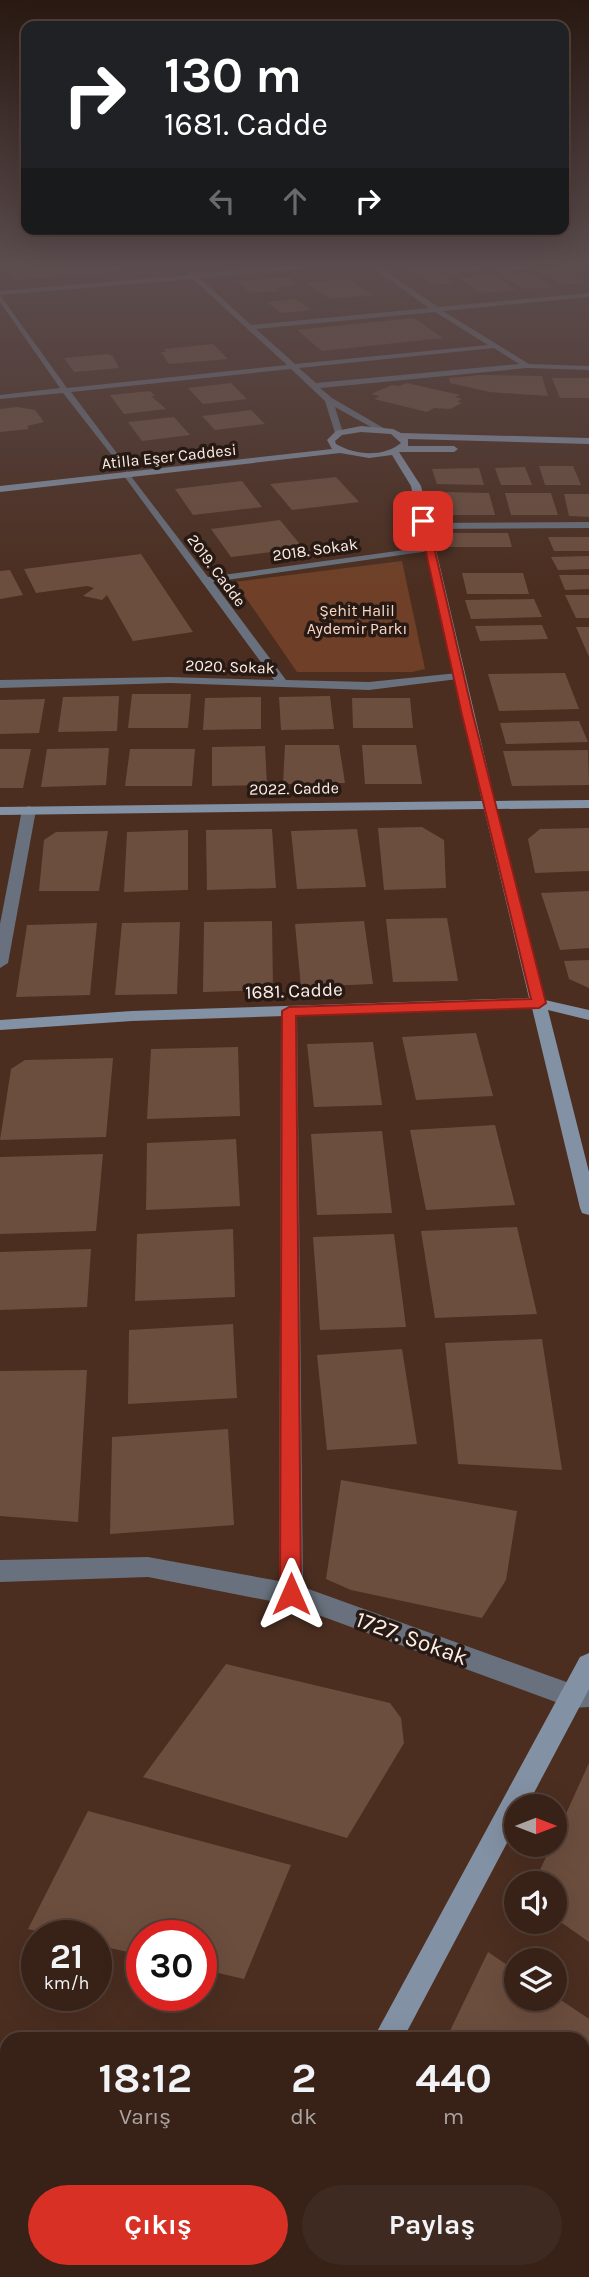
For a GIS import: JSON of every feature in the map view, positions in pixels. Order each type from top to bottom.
[{"type":"street","points":[[53,372],[121,464]]},
{"type":"street","points":[[0,397],[241,372]]},
{"type":"street","points":[[299,372],[329,400],[383,430],[400,436],[589,441]]},
{"type":"street","points":[[314,386],[460,372]]},
{"type":"street","points":[[329,400],[332,444],[342,450]]},
{"type":"street","points":[[331,438],[361,429],[383,430]]},
{"type":"street","points":[[397,450],[405,440],[400,436]]},
{"type":"street","name":"Atilla Eşer Caddesi","points":[[249,450],[289,445]]},
{"type":"street","name":"Atilla Eşer Caddesi","points":[[0,489],[342,450],[370,454]]},
{"type":"street","points":[[397,450],[416,486],[458,676],[589,1208]]},
{"type":"street","points":[[370,454],[397,450],[467,450]]},
{"type":"street","points":[[370,454],[416,486]]},
{"type":"street","name":"Atilla Eşer Caddesi","points":[[107,466],[133,463]]},
{"type":"street","name":"2019. Cadde","points":[[127,474],[283,684]]},
{"type":"street","points":[[424,526],[589,525]]},
{"type":"street","name":"2018. Sokak","points":[[205,580],[429,548]]},
{"type":"street","name":"2020. Sokak","points":[[0,684],[170,680],[369,686],[458,676]]},
{"type":"street","name":"2022. Cadde","points":[[0,811],[489,803],[589,804]]},
{"type":"street","points":[[0,963],[29,810]]},
{"type":"street","name":"1681. Cadde","points":[[0,1025],[132,1016],[539,1003],[589,1015]]},
{"type":"street","points":[[289,1011],[291,1594]]},
{"type":"street","name":"1727. Sokak","points":[[0,1571],[148,1567],[291,1594],[580,1695]]},
{"type":"street","points":[[391,2032],[580,1695],[589,1665]]},
{"type":"green space","name":"Şehit Halil Aydemir Parkı","points":[[402,561],[425,669],[412,672],[297,672],[235,582]]},
{"type":"building","points":[[480,375],[542,376],[548,396],[490,392],[450,383],[449,378]]},
{"type":"building","points":[[552,378],[589,378],[589,398],[560,398]]},
{"type":"building","points":[[231,383],[247,399],[203,404],[188,388]]},
{"type":"building","points":[[407,383],[460,395],[455,397],[462,399],[457,402],[462,403],[450,409],[434,408],[427,412],[374,399],[380,396],[371,394],[392,385]]},
{"type":"building","points":[[150,391],[155,396],[151,396],[166,409],[124,414],[110,395]]},
{"type":"building","points":[[17,407],[35,410],[44,422],[27,426],[29,429],[0,432],[0,409]]},
{"type":"building","points":[[251,410],[265,424],[215,430],[202,416]]},
{"type":"building","points":[[174,417],[190,435],[142,441],[128,422]]},
{"type":"building","points":[[539,466],[573,466],[581,485],[545,485]]},
{"type":"building","points":[[525,467],[532,485],[501,485],[495,468]]},
{"type":"building","points":[[479,468],[484,485],[437,484],[432,469]]},
{"type":"building","points":[[336,477],[359,502],[292,510],[270,484]]},
{"type":"building","points":[[242,481],[262,507],[193,515],[175,489]]},
{"type":"building","points":[[443,492],[489,493],[495,515],[448,515]]},
{"type":"building","points":[[505,493],[551,493],[558,515],[511,515]]},
{"type":"building","points":[[564,494],[589,494],[589,517],[569,516]]},
{"type":"building","points":[[280,520],[303,548],[231,557],[211,529]]},
{"type":"building","points":[[444,533],[508,533],[512,547],[447,547]]},
{"type":"building","points":[[548,537],[589,537],[589,551],[554,551]]},
{"type":"building","points":[[141,554],[193,632],[133,641],[107,595],[102,600],[83,596],[94,588],[87,586],[36,593],[24,569]]},
{"type":"building","points":[[589,556],[589,569],[558,570],[551,557]]},
{"type":"building","points":[[10,570],[23,595],[0,599],[0,571]]},
{"type":"building","points":[[462,573],[523,573],[529,594],[467,594]]},
{"type":"building","points":[[559,575],[589,575],[589,589],[565,590]]},
{"type":"building","points":[[565,595],[589,595],[589,618],[576,618]]},
{"type":"building","points":[[534,599],[542,617],[471,619],[465,600]]},
{"type":"building","points":[[542,625],[548,639],[480,641],[475,626]]},
{"type":"building","points":[[576,627],[589,627],[589,657]]},
{"type":"building","points":[[565,673],[579,709],[499,711],[488,674]]},
{"type":"building","points":[[132,694],[191,694],[188,728],[128,728]]},
{"type":"building","points":[[119,696],[117,731],[58,732],[63,697]]},
{"type":"building","points":[[330,696],[334,729],[281,730],[279,697]]},
{"type":"building","points":[[261,697],[261,729],[203,730],[205,698]]},
{"type":"building","points":[[352,698],[410,698],[413,728],[353,728]]},
{"type":"building","points":[[45,699],[39,733],[0,734],[0,700]]},
{"type":"building","points":[[579,721],[588,742],[506,744],[500,723]]},
{"type":"building","points":[[285,745],[339,745],[345,783],[283,784]]},
{"type":"building","points":[[362,745],[416,745],[422,784],[365,784]]},
{"type":"building","points":[[265,746],[267,785],[212,786],[212,747]]},
{"type":"building","points":[[109,748],[106,785],[41,787],[47,749]]},
{"type":"building","points":[[0,749],[31,749],[23,788],[0,788]]},
{"type":"building","points":[[130,749],[195,749],[192,786],[125,786]]},
{"type":"building","points":[[588,750],[589,785],[512,786],[503,751]]},
{"type":"building","points":[[422,827],[444,840],[446,888],[384,890],[378,828]]},
{"type":"building","points":[[589,828],[589,871],[535,873],[528,839],[540,829]]},
{"type":"building","points":[[272,829],[276,888],[207,890],[206,830]]},
{"type":"building","points":[[357,829],[366,887],[297,889],[291,831]]},
{"type":"building","points":[[188,830],[188,890],[124,892],[127,832]]},
{"type":"building","points":[[108,831],[99,891],[39,891],[44,840],[56,832]]},
{"type":"building","points":[[589,891],[589,948],[560,950],[541,893]]},
{"type":"building","points":[[447,918],[458,981],[393,982],[386,919]]},
{"type":"building","points":[[272,921],[273,990],[203,992],[204,922]]},
{"type":"building","points":[[364,921],[373,984],[301,987],[295,924]]},
{"type":"building","points":[[180,922],[177,994],[115,995],[122,923]]},
{"type":"building","points":[[97,923],[90,995],[16,997],[27,925]]},
{"type":"building","points":[[589,960],[589,988],[569,979],[564,961]]},
{"type":"building","points":[[476,1033],[493,1096],[416,1100],[402,1037]]},
{"type":"building","points":[[373,1042],[382,1105],[314,1107],[307,1044]]},
{"type":"building","points":[[238,1047],[240,1116],[147,1119],[151,1049]]},
{"type":"building","points":[[113,1058],[106,1137],[0,1140],[11,1069],[25,1060]]},
{"type":"building","points":[[495,1125],[515,1205],[426,1210],[410,1130]]},
{"type":"building","points":[[382,1131],[392,1213],[317,1215],[311,1134]]},
{"type":"building","points":[[236,1139],[240,1206],[146,1210],[147,1143]]},
{"type":"building","points":[[103,1154],[96,1231],[0,1234],[0,1157]]},
{"type":"building","points":[[517,1227],[537,1314],[435,1318],[421,1231]]},
{"type":"building","points":[[233,1229],[235,1297],[135,1301],[137,1234]]},
{"type":"building","points":[[394,1234],[406,1327],[320,1330],[313,1237]]},
{"type":"building","points":[[91,1249],[87,1307],[0,1310],[0,1252]]},
{"type":"building","points":[[233,1324],[237,1398],[128,1404],[129,1330]]},
{"type":"building","points":[[542,1339],[562,1470],[458,1464],[445,1343]]},
{"type":"building","points":[[402,1349],[417,1444],[327,1450],[317,1355]]},
{"type":"building","points":[[87,1370],[78,1522],[0,1516],[0,1371]]},
{"type":"building","points":[[228,1429],[234,1525],[110,1534],[112,1437]]},
{"type":"building","points":[[341,1480],[517,1511],[506,1580],[482,1618],[351,1590],[326,1579]]},
{"type":"building","points":[[226,1664],[390,1703],[401,1718],[404,1743],[347,1838],[143,1777]]},
{"type":"building","points":[[589,1763],[589,1942],[567,1926],[567,1871],[540,1871],[546,1857],[567,1857],[567,1812]]},
{"type":"building","points":[[88,1811],[291,1865],[244,1979],[217,1973],[217,1920],[126,1920],[126,1952],[112,1948],[112,1920],[33,1920]]},
{"type":"building","points":[[488,1952],[504,1963],[504,2011],[567,2011],[567,2004],[589,2019],[589,2032],[449,2032]]},
{"type":"route","points":[[291,1594],[289,1011],[539,1003],[467,715],[423,521]]}]
